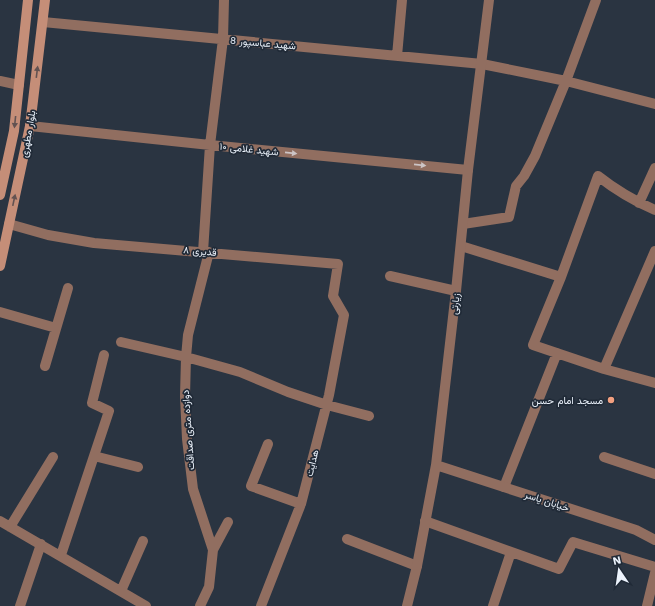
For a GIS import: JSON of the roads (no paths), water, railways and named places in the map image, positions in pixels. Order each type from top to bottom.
[{"type":"main road","name":"بلوار مطهری","points":[[0,195],[14,131],[28,0]]},
{"type":"main road","name":"بلوار مطهری","points":[[0,266],[30,126],[45,0]]},
{"type":"street","name":"دوازده متری صداقت","points":[[200,606],[209,587],[213,562],[213,550],[193,489],[187,439],[185,396],[186,357],[188,335],[206,252],[210,145],[223,39],[224,0]]},
{"type":"street","points":[[397,56],[402,0]]},
{"type":"street","name":"زیارتی","points":[[407,606],[417,566],[436,465],[461,246],[468,170],[489,0]]},
{"type":"street","points":[[463,224],[509,217],[516,186],[524,176],[535,156],[566,81],[596,0]]},
{"type":"street","name":"شهید عباسپور 8","points":[[43,22],[482,64],[566,81],[655,104]]},
{"type":"street","points":[[0,81],[19,85]]},
{"type":"street","name":"شهید غلامی ۱۰","points":[[30,126],[468,170]]},
{"type":"street","points":[[640,203],[655,168]]},
{"type":"street","points":[[655,210],[617,191],[598,176],[561,277],[533,345],[604,369],[655,383]]},
{"type":"street","name":"قدیری ۸","points":[[9,224],[48,235],[94,243],[338,264],[333,296],[344,315]]},
{"type":"street","points":[[461,246],[561,277]]},
{"type":"street","points":[[604,369],[655,251]]},
{"type":"street","points":[[390,276],[456,291]]},
{"type":"street","points":[[45,366],[68,288]]},
{"type":"street","points":[[0,312],[56,328]]},
{"type":"street","name":"هدایت","points":[[261,606],[302,504],[327,405],[344,315]]},
{"type":"street","points":[[121,342],[186,357],[240,372],[288,392],[327,405],[369,416]]},
{"type":"street","points":[[504,487],[557,353]]},
{"type":"street","points":[[60,555],[109,410],[92,403],[104,355]]},
{"type":"street","points":[[268,444],[252,486],[302,504]]},
{"type":"street","points":[[94,456],[138,467]]},
{"type":"street","points":[[10,527],[53,457]]},
{"type":"street","points":[[604,457],[655,474]]},
{"type":"street","name":"خیابان یاسر","points":[[436,465],[636,530],[655,540]]},
{"type":"street","points":[[0,521],[146,606]]},
{"type":"street","points":[[425,521],[559,569],[573,542],[655,567]]},
{"type":"street","points":[[213,550],[228,522]]},
{"type":"street","points":[[347,539],[417,566]]},
{"type":"street","points":[[121,591],[143,541]]},
{"type":"street","points":[[20,606],[41,544]]},
{"type":"street","points":[[493,606],[511,552]]},
{"type":"street","points":[[647,606],[655,573]]},
{"type":"place","name":"مسجد امام حسن","points":[[611,400]]}]
